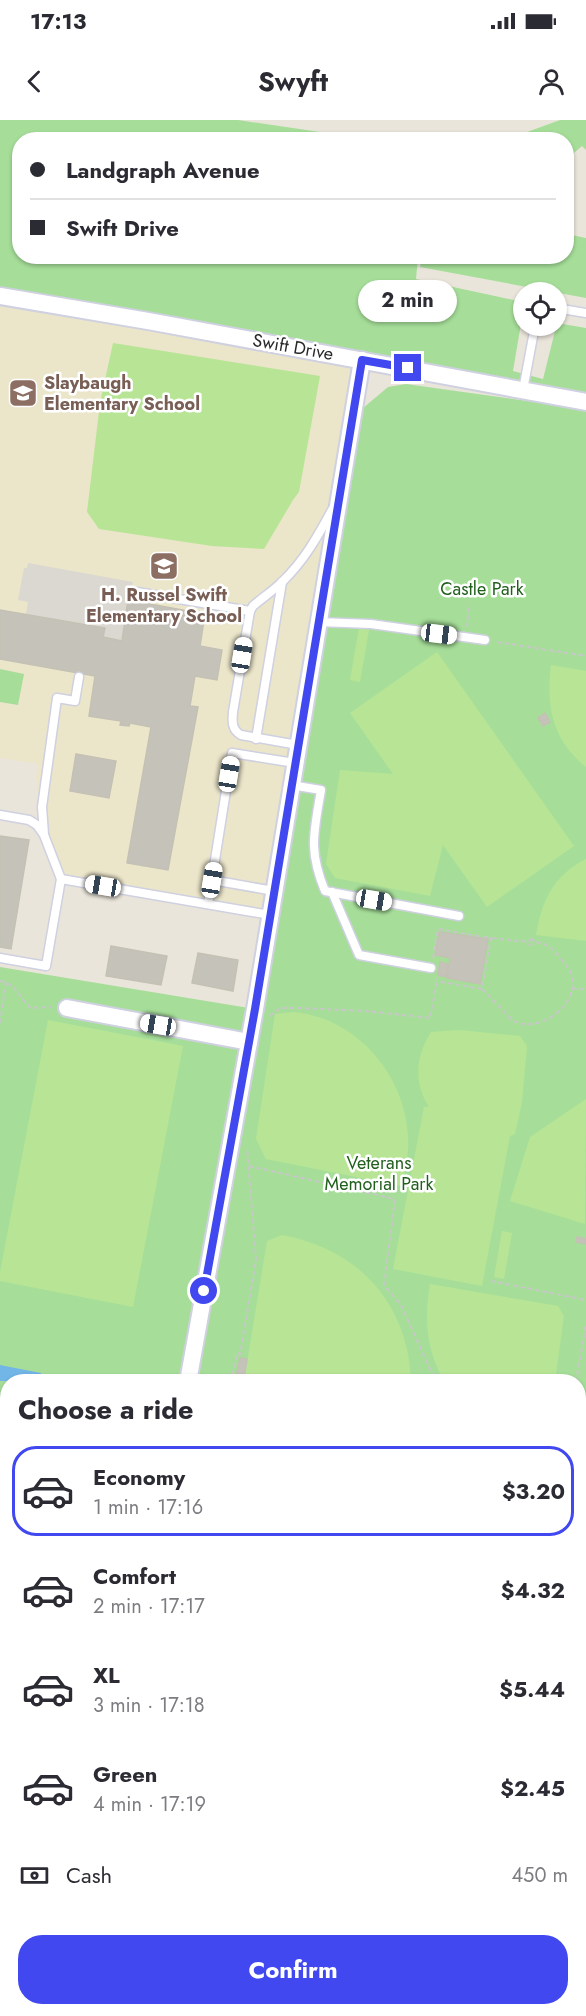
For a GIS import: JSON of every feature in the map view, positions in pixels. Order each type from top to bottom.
[{"type":"street","name":"Swift Drive","points":[[0,296],[159,322],[586,402]]},
{"type":"street","points":[[189,1374],[249,1042],[362,360]]},
{"type":"street","points":[[67,1008],[249,1042]]},
{"type":"lane","points":[[567,310],[586,313]]},
{"type":"lane","points":[[523,390],[533,336]]},
{"type":"lane","points":[[298,745],[256,739],[238,733],[232,721],[250,611],[258,601],[282,582],[315,543],[338,499]]},
{"type":"lane","points":[[256,739],[282,582]]},
{"type":"lane","points":[[131,591],[250,611]]},
{"type":"lane","points":[[318,622],[371,624],[486,640]]},
{"type":"lane","points":[[44,835],[42,807],[57,698],[75,700],[79,677]]},
{"type":"lane","points":[[208,904],[232,753],[295,763]]},
{"type":"lane","points":[[291,785],[321,790],[313,839],[314,857],[325,891],[459,916]]},
{"type":"lane","points":[[0,815],[30,820],[37,825],[44,835],[61,879],[46,966],[0,958]]},
{"type":"lane","points":[[61,879],[270,915]]},
{"type":"lane","points":[[212,880],[274,891]]},
{"type":"lane","points":[[332,892],[359,955],[431,968]]},
{"type":"path","points":[[469,604],[466,627],[486,630],[486,640],[586,656]]},
{"type":"path","points":[[268,1019],[280,1008],[366,1011],[430,1018],[437,981],[431,968],[438,929],[528,942],[531,939],[534,942],[545,944],[558,954],[571,973],[572,988],[567,1000],[550,1018],[528,1026],[512,1020],[482,989],[437,981]]},
{"type":"path","points":[[482,989],[491,938]]},
{"type":"path","points":[[0,981],[16,989],[24,1003],[31,1008],[67,1008]]},
{"type":"path","points":[[0,1023],[6,982]]},
{"type":"path","points":[[572,988],[585,989]]},
{"type":"path","points":[[233,1374],[237,1353],[240,1354],[256,1260],[246,1147]]},
{"type":"path","points":[[249,1166],[395,1199],[384,1285],[401,1305],[432,1374]]},
{"type":"path","points":[[491,1281],[586,1300]]},
{"type":"path","points":[[577,1374],[586,1324]]},
{"type":"shaded area","name":"H. Russel Swift Elementary School","points":[[0,296],[362,360],[270,915],[61,879],[44,835],[36,778],[38,764],[0,758]]},
{"type":"shaded area","points":[[28,563],[133,582],[122,641],[103,637],[105,628],[26,614],[28,602],[18,600],[24,568],[27,568]]},
{"type":"green space","points":[[0,120],[238,120],[319,132],[12,132],[12,264],[417,264],[416,279],[513,300],[513,336],[519,336],[513,371],[543,379],[554,336],[567,336],[567,325],[586,328],[586,397],[0,288]]},
{"type":"green space","points":[[560,120],[586,120],[586,150],[582,146],[574,153],[574,132],[527,132]]},
{"type":"green space","points":[[574,235],[586,238],[586,298],[567,294],[567,282],[513,282],[513,284],[420,267],[421,264],[574,264]]},
{"type":"green space","points":[[113,343],[320,376],[299,492],[264,549],[212,546],[99,529],[87,512],[100,403]]},
{"type":"green space","name":"Veterans Memorial Park","points":[[406,384],[586,409],[586,1374],[0,1374],[0,967],[255,1009],[318,622],[328,622],[363,408],[388,387]]},
{"type":"green space","points":[[359,628],[369,630],[360,682],[350,680]]},
{"type":"green space","points":[[437,652],[574,846],[487,907],[443,845],[430,896],[335,878],[326,864],[340,770],[393,774],[350,713]]},
{"type":"green space","points":[[551,665],[586,671],[586,767],[565,746],[554,722],[550,695]]},
{"type":"green space","points":[[0,669],[24,674],[18,705],[0,702]]},
{"type":"green space","points":[[586,859],[586,941],[536,935],[542,911],[551,890],[565,873]]},
{"type":"green space","points":[[294,1012],[338,1025],[373,1053],[387,1071],[398,1091],[405,1113],[408,1136],[407,1161],[401,1186],[266,1159],[256,1139],[275,1014]]},
{"type":"green space","points":[[48,1020],[183,1046],[133,1307],[0,1281]]},
{"type":"green space","points":[[459,1030],[520,1036],[527,1046],[522,1102],[515,1134],[510,1136],[482,1286],[393,1269],[424,1107],[429,1107],[420,1088],[418,1069],[422,1050],[431,1032]]},
{"type":"green space","points":[[586,1099],[585,1224],[510,1201],[530,1137]]},
{"type":"green space","points":[[502,1231],[512,1233],[504,1279],[494,1277]]},
{"type":"green space","points":[[282,1235],[310,1242],[356,1267],[374,1284],[389,1305],[408,1353],[410,1374],[245,1374],[267,1241]]},
{"type":"green space","points":[[430,1284],[558,1306],[564,1316],[556,1374],[440,1374],[430,1346],[427,1309]]},
{"type":"water","points":[[0,1365],[41,1374],[0,1374]]},
{"type":"building","points":[[128,600],[205,614],[200,646],[222,650],[217,680],[195,676],[190,706],[198,707],[168,870],[127,863],[151,727],[130,723],[129,726],[120,725],[121,721],[89,716],[95,676],[0,659],[0,610],[105,628],[103,637],[122,641]]},
{"type":"building","points":[[545,713],[550,722],[543,726],[538,718]]},
{"type":"building","points":[[76,754],[116,761],[109,798],[70,791]]},
{"type":"building","points":[[0,836],[29,840],[11,949],[0,947]]},
{"type":"building","points":[[439,932],[488,939],[480,984],[447,978],[450,958],[435,955]]},
{"type":"building","points":[[111,946],[167,956],[161,985],[106,976]]},
{"type":"building","points":[[198,953],[238,960],[233,991],[192,983]]},
{"type":"building","points":[[440,962],[448,964],[446,977],[438,975]]},
{"type":"building","points":[[577,1237],[586,1239],[586,1244],[576,1242]]},
{"type":"building","points":[[240,1358],[247,1359],[245,1374],[237,1374]]},
{"type":"place","name":"Slaybaugh Elementary School","points":[[23,393]]},
{"type":"place","name":"H. Russel Swift Elementary School","points":[[164,566]]},
{"type":"route","points":[[204,1291],[255,1009],[362,360],[408,368]]},
{"type":"park label","name":"Castle Park","points":[[482,589]]}]
